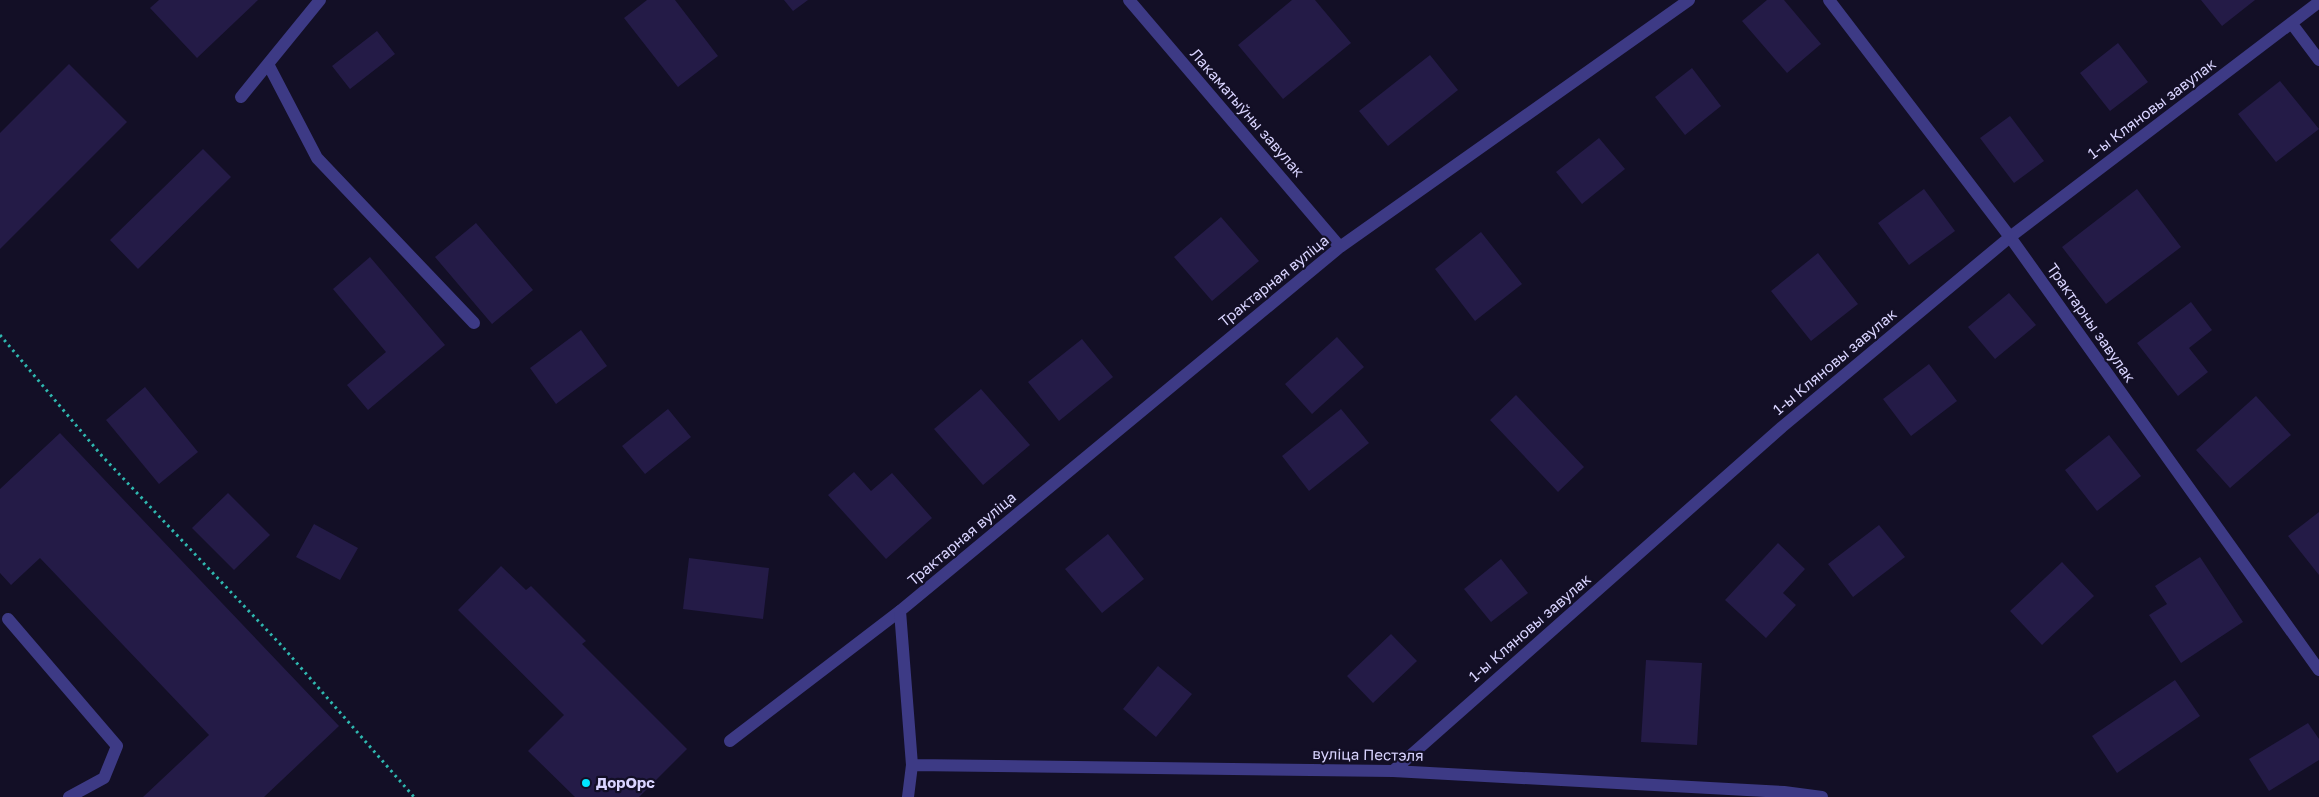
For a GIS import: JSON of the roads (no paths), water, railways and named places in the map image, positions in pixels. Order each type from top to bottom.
[{"type":"street","points":[[241,97],[320,0]]},
{"type":"street","name":"Лакаматыўны завулак","points":[[1129,0],[1340,247]]},
{"type":"street","name":"Трактарная вуліца","points":[[730,741],[900,612],[1340,247],[1689,0]]},
{"type":"street","name":"Трактарны завулак","points":[[1829,0],[2010,237],[2319,670]]},
{"type":"street","name":"1-ы Кляновы завулак","points":[[1393,771],[1782,427],[2010,237],[2319,2]]},
{"type":"street","points":[[2292,24],[2319,60]]},
{"type":"street","points":[[268,64],[317,158],[474,323]]},
{"type":"street","points":[[900,612],[912,765],[908,797]]},
{"type":"street","points":[[8,619],[118,746],[104,778],[69,797]]},
{"type":"street","name":"вуліца Пестэля","points":[[912,765],[1393,771],[1784,792],[1822,797]]},
{"type":"place","name":"ДорОрс","points":[[586,783]]}]
